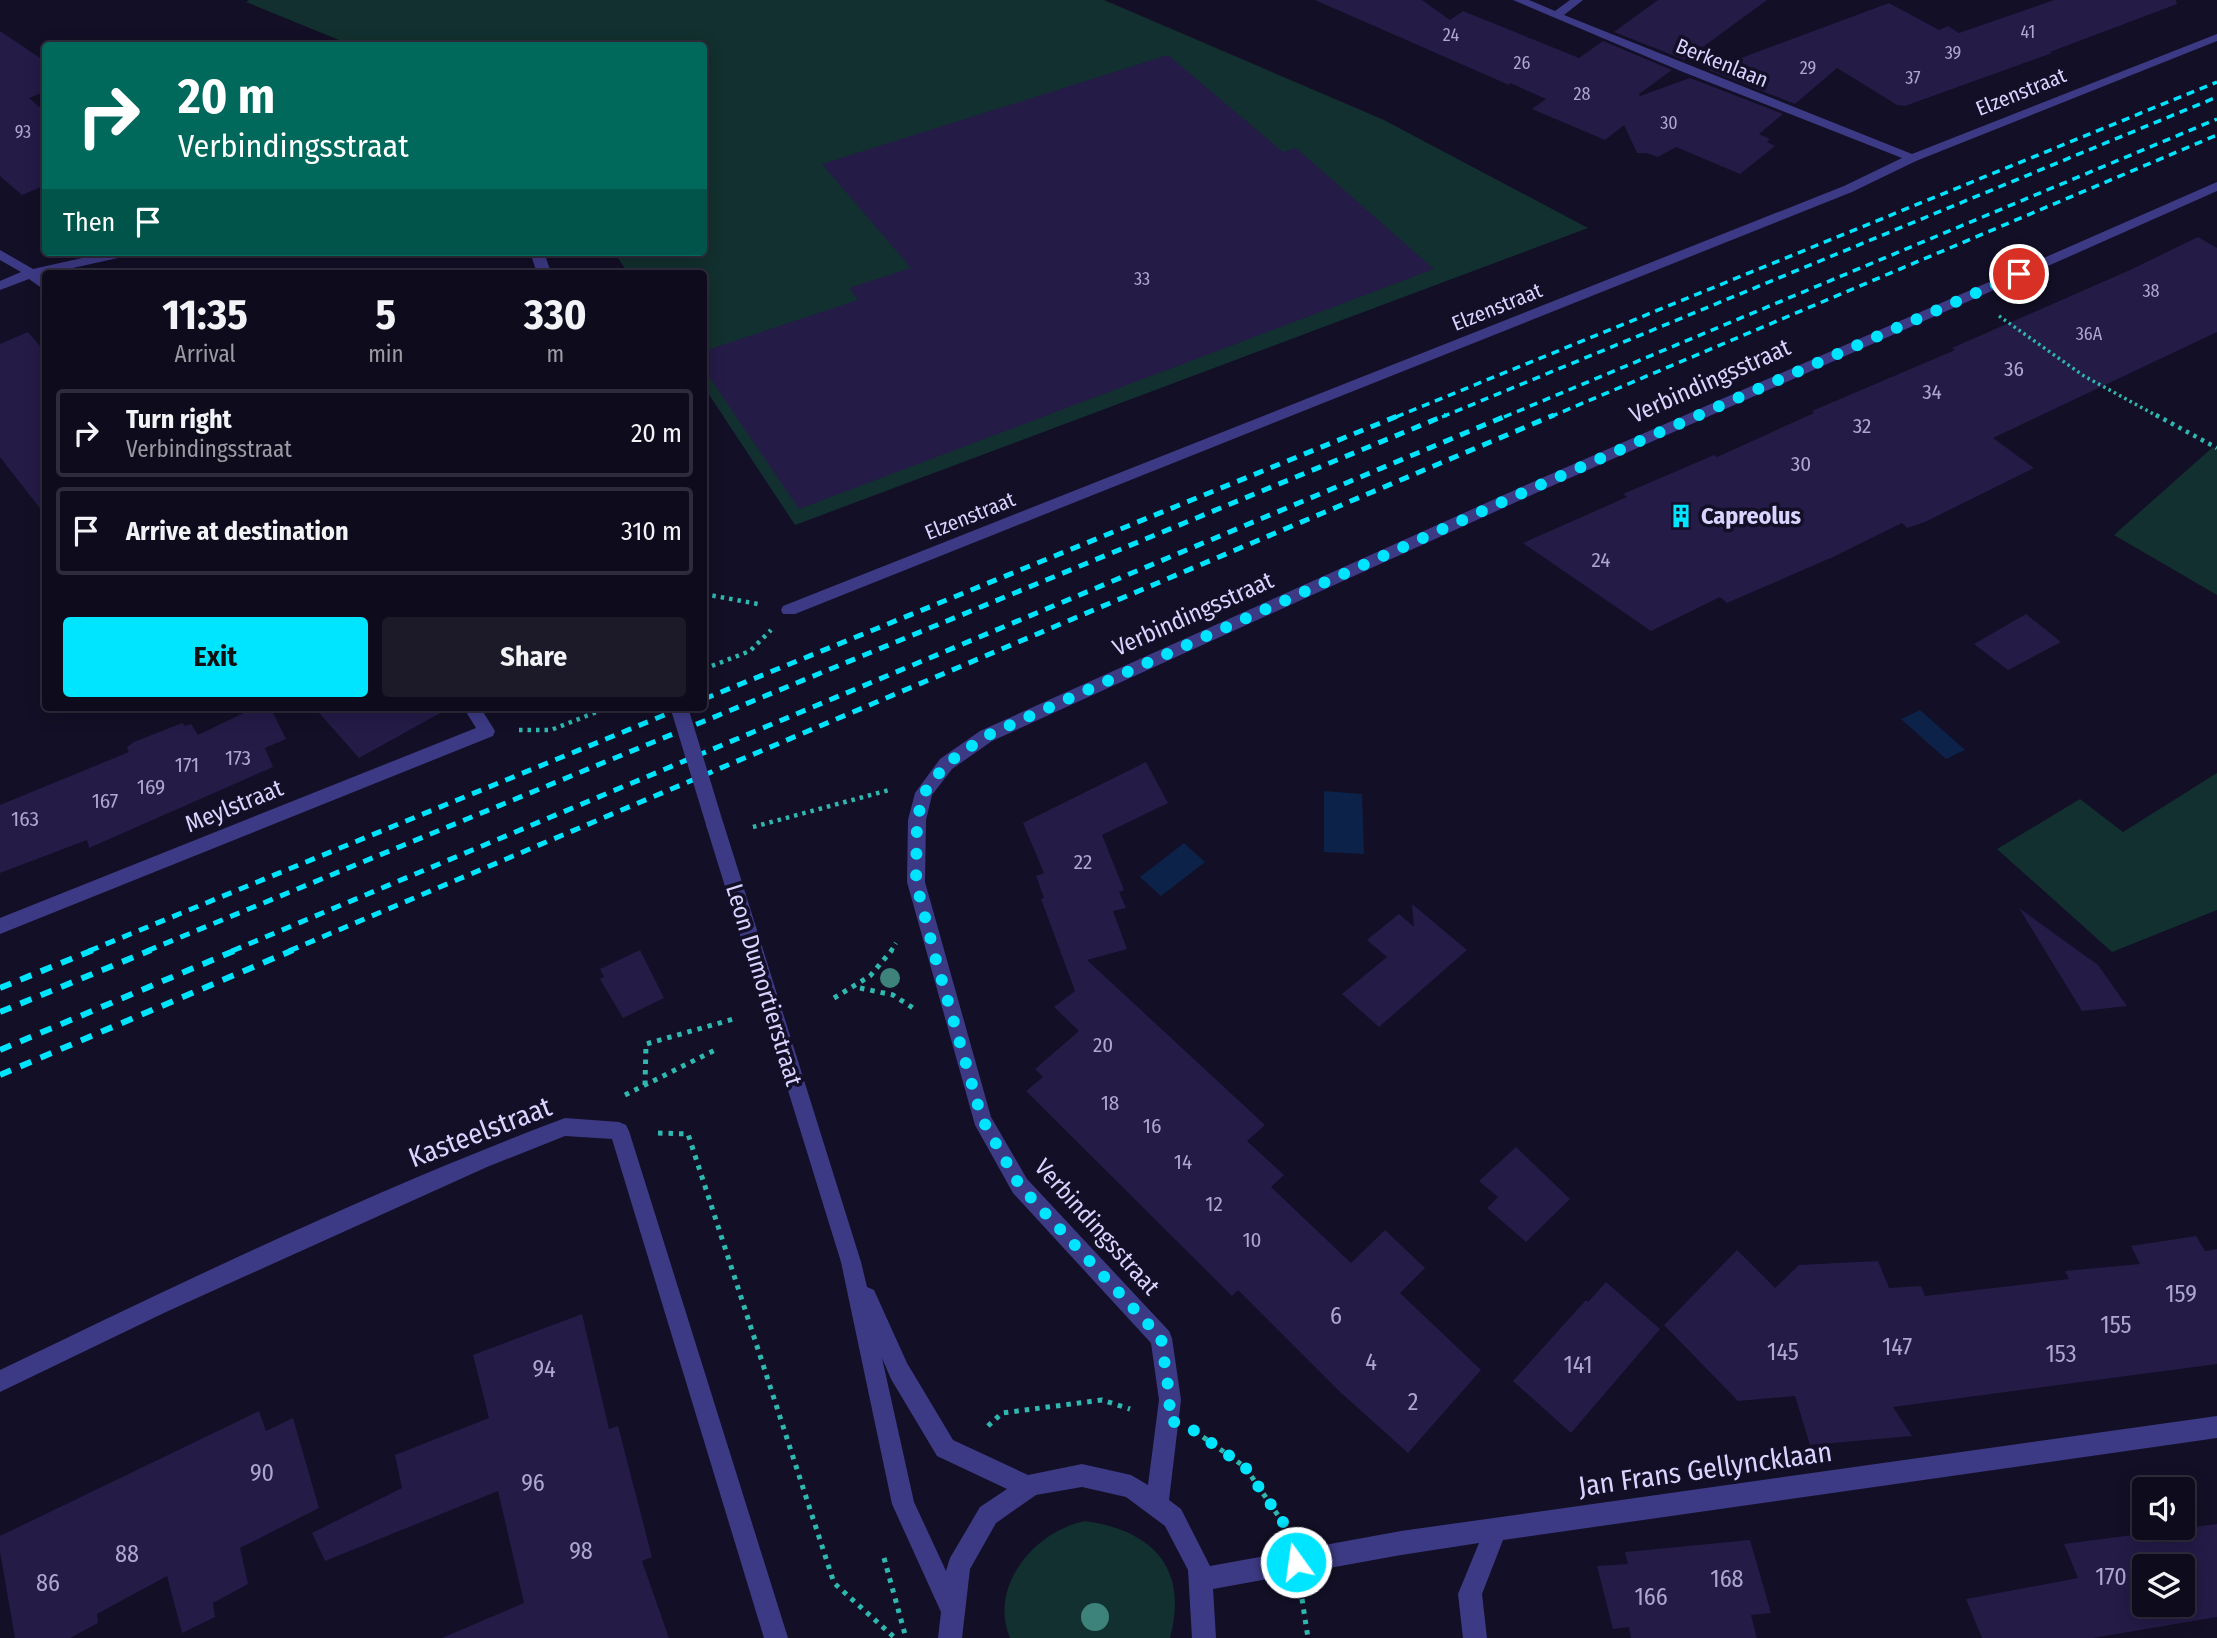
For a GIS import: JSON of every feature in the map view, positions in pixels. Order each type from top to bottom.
[{"type":"street","name":"Berkenlaan","points":[[1519,0],[1687,70],[1912,158]]},
{"type":"street","points":[[1556,15],[1577,0]]},
{"type":"street","name":"Elzenstraat","points":[[789,610],[1849,189],[1912,158],[2217,37]]},
{"type":"street","name":"Verbindingsstraat","points":[[1157,1502],[1170,1400],[1161,1338],[1020,1186],[982,1119],[936,960],[916,882],[917,820],[924,793],[946,764],[986,736],[1531,489],[2217,186]]},
{"type":"street","points":[[0,254],[31,273],[42,283]]},
{"type":"street","points":[[45,270],[109,256]]},
{"type":"street","points":[[0,286],[42,271]]},
{"type":"street","points":[[474,711],[487,731]]},
{"type":"street","name":"Leon Dumortierstraat","points":[[680,711],[770,1009],[851,1262],[903,1504],[949,1603]]},
{"type":"street","name":"Meylstraat","points":[[0,926],[487,731]]},
{"type":"street","name":"Kasteelstraat","points":[[0,1381],[158,1305],[480,1160],[565,1127],[619,1131]]},
{"type":"street","points":[[619,1131],[775,1638]]},
{"type":"street","name":"Leon Dumortierstraat","points":[[851,1262],[900,1371],[945,1448],[1026,1486]]},
{"type":"street","name":"Jan Frans Gellyncklaan","points":[[1204,1579],[1496,1530],[2217,1427]]},
{"type":"street","points":[[950,1638],[949,1603],[957,1566],[972,1532],[997,1506],[1026,1486],[1061,1475],[1097,1475],[1129,1484],[1157,1502],[1187,1536],[1204,1579],[1207,1615],[1205,1638]]},
{"type":"street","points":[[1475,1638],[1471,1594],[1496,1530]]},
{"type":"path","points":[[1969,296],[2084,376],[2217,447]]},
{"type":"path","points":[[707,595],[756,603]]},
{"type":"path","points":[[707,668],[750,651],[789,610]]},
{"type":"path","points":[[487,731],[551,730],[599,711]]},
{"type":"path","points":[[716,831],[897,788]]},
{"type":"path","points":[[834,998],[859,988],[885,960],[900,933]]},
{"type":"path","points":[[859,988],[893,995],[915,1011]]},
{"type":"path","points":[[645,1085],[646,1044],[770,1009]]},
{"type":"path","points":[[622,1097],[715,1050]]},
{"type":"path","points":[[619,1131],[688,1134],[834,1583],[895,1638]]},
{"type":"path","points":[[957,1454],[1002,1413],[1102,1400],[1168,1420],[1189,1427],[1245,1467],[1292,1535],[1296,1562]]},
{"type":"green space","points":[[1104,0],[1384,120],[1588,228],[795,525],[707,392],[707,270],[626,270],[617,256],[707,256],[707,42],[344,42],[246,2]]},
{"type":"green space","points":[[2213,447],[2217,450],[2217,595],[2114,535]]},
{"type":"green space","points":[[2217,773],[2217,910],[2112,952],[1997,849],[2080,799],[2123,832]]},
{"type":"green space","points":[[1085,1521],[1129,1533],[1160,1557],[1169,1573],[1174,1591],[1175,1613],[1170,1638],[1010,1638],[1005,1618],[1005,1599],[1020,1564],[1049,1536]]},
{"type":"water","points":[[1920,710],[1965,750],[1946,759],[1901,719]]},
{"type":"water","points":[[1324,791],[1362,794],[1364,854],[1324,852]]},
{"type":"water","points":[[1184,843],[1205,862],[1161,896],[1140,877]]},
{"type":"building","points":[[1315,0],[1422,0],[1450,20],[1463,11],[1579,58],[1603,41],[1672,70],[1639,94],[1640,96],[1690,78],[1783,114],[1759,134],[1770,139],[1767,142],[1775,146],[1740,174],[1676,147],[1658,157],[1637,153],[1624,125],[1605,140],[1532,109],[1546,99]]},
{"type":"building","points":[[1658,0],[1767,0],[1685,60],[1614,32]]},
{"type":"building","points":[[2054,0],[2176,0],[2177,4],[1905,106],[1897,105],[1837,68],[1795,104],[1709,70],[1889,3],[1939,30],[1948,26],[1959,33]]},
{"type":"building","points":[[0,31],[42,59],[42,93],[29,98],[42,109],[42,187],[22,195],[0,176]]},
{"type":"building","points":[[1168,55],[1283,152],[1296,148],[1434,269],[799,509],[707,373],[707,350],[858,300],[849,288],[911,268],[822,164]]},
{"type":"building","points":[[2198,237],[2217,248],[2217,332],[1993,438],[2034,468],[1925,522],[1907,528],[1902,523],[1833,557],[1727,603],[1720,597],[1651,631],[1523,543],[1627,497],[1623,494],[1714,455],[1717,457],[1814,413],[1812,411],[1955,350],[1952,348],[2130,270]]},
{"type":"building","points":[[28,332],[42,348],[42,511],[0,457],[0,344]]},
{"type":"building","points":[[2026,614],[2061,642],[2008,670],[1974,644]]},
{"type":"building","points":[[248,711],[272,711],[286,739],[265,748],[273,767],[89,848],[87,840],[0,873],[0,805],[129,752],[127,747],[134,742],[182,723],[185,726],[191,724],[198,735]]},
{"type":"building","points":[[318,711],[444,711],[359,758]]},
{"type":"building","points":[[1146,762],[1168,803],[1102,835],[1124,890],[1119,892],[1126,908],[1113,911],[1127,949],[1087,960],[1265,1125],[1247,1141],[1284,1175],[1271,1187],[1351,1263],[1385,1230],[1425,1268],[1400,1293],[1481,1370],[1408,1453],[1339,1391],[1238,1290],[1232,1296],[1026,1091],[1043,1077],[1035,1069],[1079,1031],[1054,1007],[1075,991],[1041,899],[1044,898],[1036,876],[1044,873],[1023,823]]},
{"type":"building","points":[[1412,904],[1467,950],[1379,1027],[1342,994],[1387,957],[1367,940],[1399,914],[1414,927]]},
{"type":"building","points":[[2019,908],[2098,965],[2127,1006],[2082,1011]]},
{"type":"building","points":[[640,950],[664,998],[623,1018],[600,979],[604,977],[600,969]]},
{"type":"building","points":[[1516,1147],[1570,1199],[1526,1242],[1487,1208],[1498,1197],[1479,1181]]},
{"type":"building","points":[[2196,1236],[2205,1251],[2217,1249],[2217,1364],[1893,1407],[1912,1436],[1810,1445],[1795,1396],[1738,1401],[1664,1325],[1737,1250],[1775,1288],[1799,1265],[1878,1261],[1889,1288],[1921,1286],[1925,1296],[2069,1279],[2065,1271],[2140,1264],[2131,1246]]},
{"type":"building","points":[[1606,1282],[1660,1329],[1571,1433],[1513,1381],[1586,1300],[1588,1302]]},
{"type":"building","points":[[582,1314],[609,1429],[618,1426],[652,1557],[642,1561],[669,1638],[442,1638],[524,1603],[498,1491],[325,1561],[312,1533],[402,1488],[395,1455],[489,1418],[473,1355]]},
{"type":"building","points":[[259,1411],[266,1431],[293,1418],[319,1508],[240,1548],[248,1584],[213,1603],[215,1617],[182,1633],[167,1576],[97,1614],[98,1623],[70,1638],[15,1638],[0,1552],[0,1536]]},
{"type":"building","points":[[2217,1524],[2217,1617],[2093,1638],[1982,1638],[1966,1599],[2078,1578],[2064,1544],[2132,1535],[2132,1540],[2195,1540],[2195,1527]]},
{"type":"building","points":[[1750,1540],[1771,1613],[1751,1615],[1757,1638],[1631,1638],[1629,1627],[1613,1629],[1597,1566],[1628,1564],[1625,1552]]},
{"type":"railway","points":[[1396,417],[2217,82]]},
{"type":"railway","points":[[1442,417],[2217,97]]},
{"type":"railway","points":[[1504,417],[2217,119]]},
{"type":"railway","points":[[1550,417],[2217,135]]},
{"type":"railway","points":[[707,698],[1400,415]]},
{"type":"railway","points":[[147,951],[1446,415]]},
{"type":"railway","points":[[232,951],[1508,415]]},
{"type":"railway","points":[[289,951],[1554,415]]},
{"type":"railway","points":[[89,951],[674,711]]},
{"type":"railway","points":[[0,988],[93,950]]},
{"type":"railway","points":[[0,1012],[151,950]]},
{"type":"railway","points":[[0,1050],[236,950]]},
{"type":"railway","points":[[0,1075],[293,950]]},
{"type":"place","name":"Capreolus","points":[[1681,516]]},
{"type":"route","points":[[1296,1562],[1292,1535],[1245,1467],[1189,1427],[1168,1420],[1170,1400],[1161,1338],[1020,1186],[982,1119],[916,882],[917,820],[924,793],[946,764],[986,736],[1531,489],[2019,274]]}]
